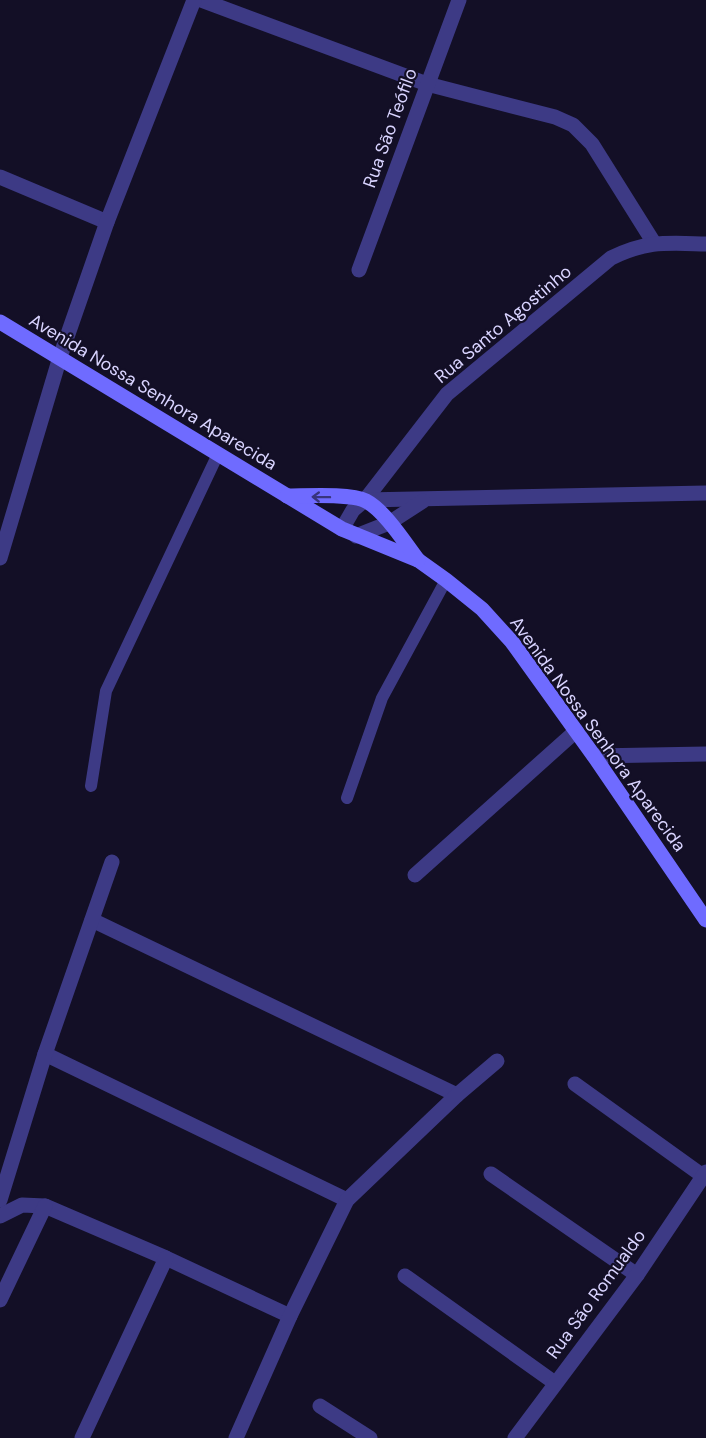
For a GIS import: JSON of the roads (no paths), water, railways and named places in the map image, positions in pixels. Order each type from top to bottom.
[{"type":"main road","name":"Avenida Nossa Senhora Aparecida","points":[[0,322],[342,529],[418,560],[482,609],[512,642],[594,756],[706,920]]},
{"type":"main road","points":[[286,496],[341,497],[364,500]]},
{"type":"main road","name":"Avenida Nossa Senhora Aparecida","points":[[364,500],[377,509],[418,560]]},
{"type":"street","points":[[0,558],[60,357],[107,222],[194,0]]},
{"type":"street","points":[[201,0],[427,84],[555,117],[573,125],[592,144],[654,243]]},
{"type":"street","name":"Rua São Teófilo","points":[[359,270],[459,0]]},
{"type":"street","points":[[0,177],[107,222]]},
{"type":"street","name":"Rua Santo Agostinho","points":[[342,529],[353,510],[364,500],[447,394],[611,258],[632,248],[654,243],[706,244]]},
{"type":"street","points":[[364,500],[423,501],[706,493]]},
{"type":"street","points":[[356,536],[389,523],[423,501]]},
{"type":"street","points":[[414,875],[576,731]]},
{"type":"street","points":[[594,756],[706,754]]},
{"type":"street","points":[[112,862],[45,1054],[1,1196],[22,1205],[45,1206],[166,1258],[290,1316]]},
{"type":"street","points":[[92,920],[457,1095]]},
{"type":"street","points":[[45,1054],[347,1200]]},
{"type":"street","points":[[236,1438],[290,1316],[347,1200],[457,1095],[497,1061]]},
{"type":"street","points":[[575,1084],[705,1174]]},
{"type":"street","points":[[491,1174],[637,1275]]},
{"type":"street","name":"Rua São Romualdo","points":[[515,1438],[637,1275],[705,1174]]},
{"type":"street","points":[[0,1216],[22,1205]]},
{"type":"street","points":[[0,1300],[45,1206]]},
{"type":"street","points":[[82,1438],[166,1258]]},
{"type":"street","points":[[405,1276],[555,1383]]},
{"type":"street","points":[[320,1406],[370,1438]]},
{"type":"lane","points":[[91,786],[106,691],[218,454]]},
{"type":"lane","points":[[347,798],[382,698],[446,580]]}]
